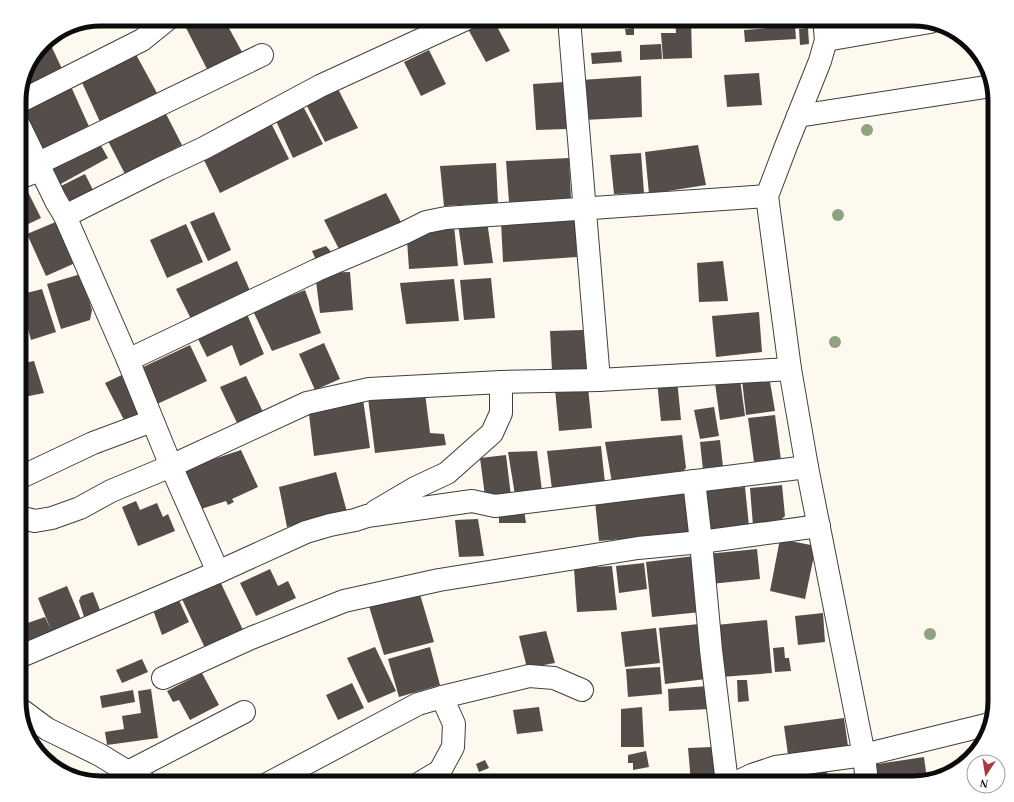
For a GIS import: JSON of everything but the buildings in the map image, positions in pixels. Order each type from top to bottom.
[{"type":"street","points":[[26,98],[142,40],[159,26]]},
{"type":"street","points":[[65,216],[204,148],[320,86],[451,26]]},
{"type":"street","points":[[570,26],[599,380]]},
{"type":"street","points":[[866,776],[864,755],[807,467],[790,368],[767,196],[816,73],[825,30],[878,26]]},
{"type":"street","points":[[26,174],[262,55]]},
{"type":"street","points":[[798,116],[987,87]]},
{"type":"street","points":[[26,140],[65,216],[128,360],[171,466],[218,572]]},
{"type":"street","points":[[128,360],[317,270],[404,233],[426,222],[446,218],[767,196]]},
{"type":"street","points":[[26,518],[35,520],[52,518],[80,508],[111,491],[171,466],[307,403],[369,389],[501,382],[599,380],[790,368]]},
{"type":"street","points":[[367,516],[415,488],[447,473],[492,433],[500,413],[501,382]]},
{"type":"street","points":[[26,475],[93,443],[152,421]]},
{"type":"street","points":[[26,654],[218,572],[306,532],[367,516],[472,501],[495,506],[807,467]]},
{"type":"street","points":[[694,481],[711,650],[726,776]]},
{"type":"street","points":[[163,678],[251,638],[344,602],[447,579],[638,548],[701,542],[819,526]]},
{"type":"street","points":[[282,776],[418,704],[442,697],[529,676],[554,678],[582,690]]},
{"type":"street","points":[[432,776],[440,771],[453,748],[454,724],[442,697]]},
{"type":"street","points":[[140,776],[244,712]]},
{"type":"street","points":[[27,714],[47,729],[100,755],[134,776]]},
{"type":"street","points":[[750,776],[776,767],[864,755],[983,726]]}]
